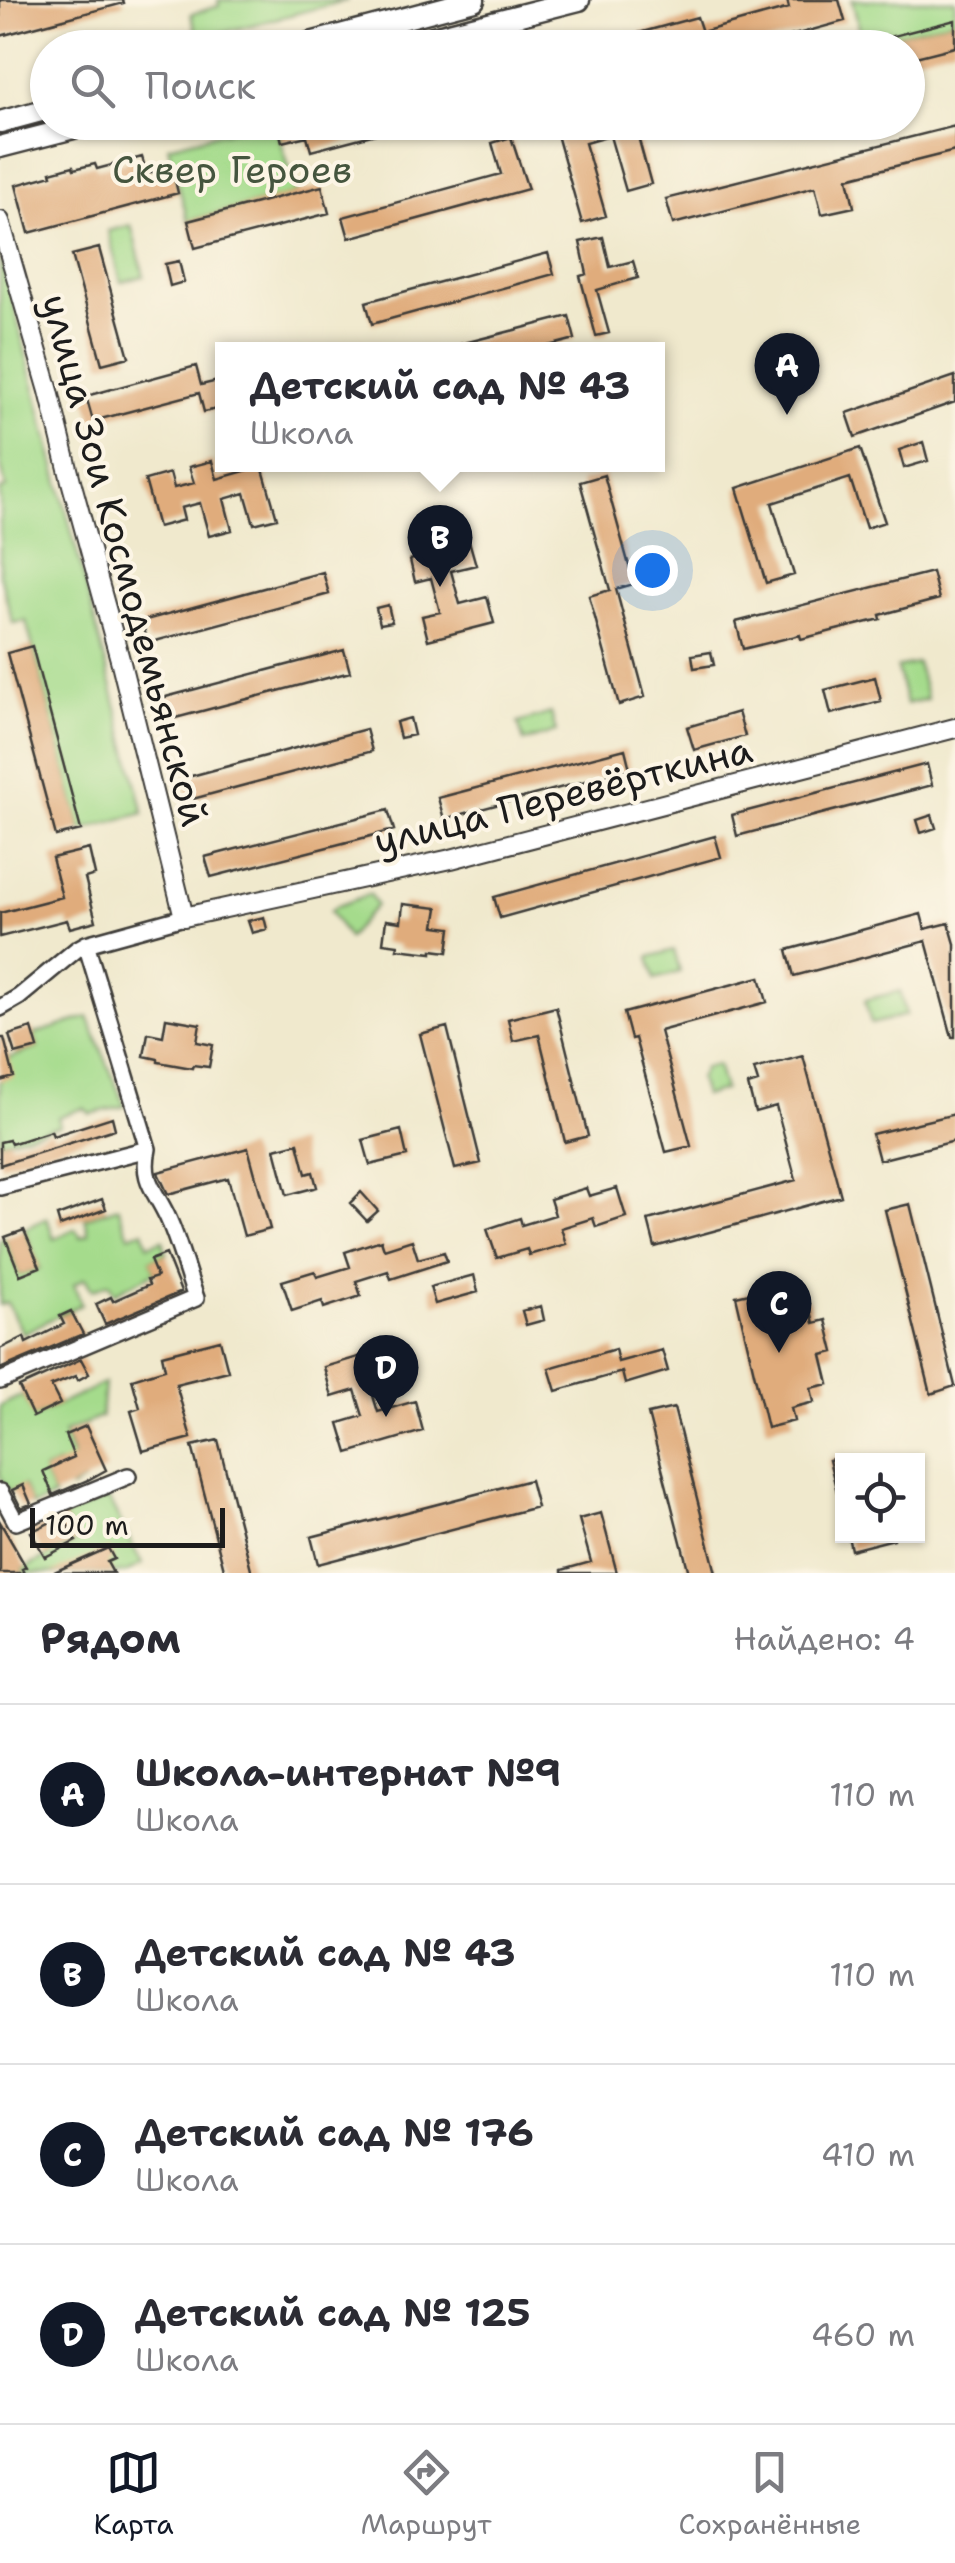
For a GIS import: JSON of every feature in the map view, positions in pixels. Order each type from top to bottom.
[{"type":"main road","points":[[360,30],[474,0]]},
{"type":"main road","points":[[461,30],[579,0]]},
{"type":"main road","points":[[0,122],[30,114]]},
{"type":"main road","points":[[0,147],[30,139]]},
{"type":"street","name":"улица Зои Космодемьянской","points":[[0,221],[49,390],[184,917]]},
{"type":"street","name":"улица Перевёрткина","points":[[184,917],[452,859],[955,728]]},
{"type":"street","points":[[0,1008],[86,944],[184,917]]},
{"type":"street","points":[[0,1381],[196,1298],[166,1214],[150,1188],[148,1149],[86,944]]},
{"type":"street","points":[[0,1187],[148,1149]]},
{"type":"street","points":[[0,1492],[16,1522],[128,1476]]},
{"type":"green space","points":[[218,0],[348,0],[233,30],[195,30],[191,14],[219,6]]},
{"type":"green space","points":[[852,0],[955,0],[955,20],[915,30],[860,30]]},
{"type":"green space","name":"Сквер Героев","points":[[191,140],[280,140],[297,193],[188,221],[168,146]]},
{"type":"green space","points":[[131,225],[144,276],[121,282],[108,231]]},
{"type":"green space","points":[[0,253],[144,813],[81,830],[26,621],[13,623],[0,575],[0,490],[6,488],[0,461]]},
{"type":"green space","points":[[917,663],[927,699],[906,704],[897,668]]},
{"type":"green space","points":[[551,713],[556,732],[524,742],[518,723]]},
{"type":"green space","points":[[370,894],[376,905],[348,938],[330,911]]},
{"type":"green space","points":[[674,950],[680,972],[655,979],[649,957]]},
{"type":"green space","points":[[900,991],[906,1015],[871,1024],[865,1000]]},
{"type":"green space","points":[[88,1017],[125,1106],[90,1114],[84,1108],[58,1117],[60,1125],[0,1142],[0,1081],[9,1058],[38,1048],[34,1034]]},
{"type":"green space","points":[[717,1065],[724,1090],[704,1096],[699,1079],[704,1068]]},
{"type":"green space","points":[[118,1207],[129,1236],[143,1231],[148,1245],[163,1240],[166,1254],[151,1260],[155,1272],[114,1293],[109,1283],[92,1290],[85,1278],[74,1284],[81,1304],[23,1333],[7,1303],[0,1305],[0,1240],[5,1237],[20,1275],[40,1268],[24,1229],[47,1218],[54,1239],[75,1229],[81,1237],[89,1234],[85,1218]]},
{"type":"green space","points":[[104,1383],[101,1417],[63,1433],[83,1482],[71,1489],[59,1464],[43,1471],[54,1497],[32,1506],[23,1486],[9,1492],[0,1476],[0,1406],[23,1395],[34,1417]]},
{"type":"green space","points":[[108,1498],[142,1564],[125,1573],[16,1573],[75,1542],[63,1516]]},
{"type":"building","points":[[0,0],[123,0],[124,3],[0,36]]},
{"type":"building","points":[[787,0],[839,0],[845,21],[812,30],[709,30],[789,8]]},
{"type":"building","points":[[697,17],[701,30],[650,30]]},
{"type":"building","points":[[955,20],[955,47],[925,55],[925,30],[916,30]]},
{"type":"building","points":[[955,126],[955,151],[848,178],[854,207],[822,214],[815,187],[673,224],[666,199],[900,140],[925,140],[925,134]]},
{"type":"building","points":[[308,140],[353,140],[311,151]]},
{"type":"building","points":[[512,140],[528,189],[349,238],[343,217],[501,174],[492,143]]},
{"type":"building","points":[[559,140],[596,140],[585,143],[606,216],[582,223]]},
{"type":"building","points":[[611,140],[639,140],[651,184],[626,191]]},
{"type":"building","points":[[142,157],[147,174],[172,167],[178,193],[29,233],[16,185],[73,166],[74,169],[95,164],[97,169]]},
{"type":"building","points":[[322,186],[329,213],[195,248],[188,221]]},
{"type":"building","points":[[603,237],[610,267],[633,261],[638,278],[597,290],[609,333],[596,336],[580,276],[587,274],[580,242]]},
{"type":"building","points":[[99,248],[129,357],[102,364],[72,255]]},
{"type":"building","points":[[548,253],[554,274],[372,324],[366,302]]},
{"type":"building","points":[[179,261],[184,282],[170,286],[165,264]]},
{"type":"building","points":[[569,316],[575,339],[564,342],[468,342]]},
{"type":"building","points":[[196,366],[201,385],[215,382],[215,410],[204,412],[199,393],[93,421],[86,396]]},
{"type":"building","points":[[955,376],[955,402],[855,437],[847,413]]},
{"type":"building","points":[[923,442],[928,461],[904,468],[899,450]]},
{"type":"building","points":[[860,448],[885,522],[866,528],[850,478],[772,503],[794,575],[766,583],[737,488]]},
{"type":"building","points":[[212,461],[217,479],[241,472],[264,472],[277,518],[254,524],[245,493],[224,499],[232,530],[209,536],[200,503],[181,508],[184,520],[158,527],[145,480],[170,473],[174,488],[194,483],[189,467]]},
{"type":"building","points":[[604,475],[634,584],[616,589],[645,697],[619,705],[589,596],[610,590],[580,482]]},
{"type":"building","points":[[470,544],[476,565],[451,571],[460,604],[487,597],[494,623],[428,640],[422,616],[440,612],[431,578],[415,582],[410,560]]},
{"type":"building","points":[[323,572],[329,594],[148,643],[142,621]]},
{"type":"building","points":[[932,572],[939,599],[880,615],[881,619],[743,649],[736,622]]},
{"type":"building","points":[[388,605],[392,622],[380,624],[376,608]]},
{"type":"building","points":[[32,646],[81,830],[56,836],[7,653]]},
{"type":"building","points":[[344,650],[350,672],[168,720],[162,698]]},
{"type":"building","points":[[711,652],[714,665],[694,668],[692,655]]},
{"type":"building","points":[[875,677],[881,701],[831,714],[825,690]]},
{"type":"building","points":[[738,712],[745,736],[694,750],[687,727]]},
{"type":"building","points":[[410,718],[414,735],[400,738],[396,722]]},
{"type":"building","points":[[366,729],[372,751],[189,800],[184,778]]},
{"type":"building","points":[[625,749],[630,769],[444,819],[438,798]]},
{"type":"building","points":[[927,764],[932,785],[737,836],[732,815]]},
{"type":"building","points":[[388,810],[394,830],[211,877],[205,857]]},
{"type":"building","points":[[932,815],[936,828],[921,833],[917,820]]},
{"type":"building","points":[[715,836],[721,857],[500,918],[494,897]]},
{"type":"building","points":[[89,849],[95,875],[85,878],[96,921],[70,928],[67,920],[0,937],[0,913],[62,897],[52,858]]},
{"type":"building","points":[[403,904],[438,908],[435,926],[451,928],[448,952],[397,949],[398,945],[383,943],[386,920],[401,922]]},
{"type":"building","points":[[921,914],[925,929],[949,923],[955,944],[955,1037],[926,941],[794,976],[787,950]]},
{"type":"building","points":[[264,917],[267,929],[252,933],[248,921]]},
{"type":"building","points":[[760,977],[767,1002],[660,1031],[691,1146],[666,1152],[635,1038],[631,1039],[624,1013]]},
{"type":"building","points":[[556,1007],[588,1136],[565,1142],[539,1035],[513,1041],[508,1019]]},
{"type":"building","points":[[166,1018],[200,1024],[197,1042],[213,1045],[209,1067],[192,1068],[144,1056],[148,1033],[163,1036]]},
{"type":"building","points":[[447,1027],[481,1163],[455,1169],[420,1034]]},
{"type":"building","points":[[32,1028],[38,1048],[15,1054],[9,1035]]},
{"type":"building","points":[[0,1038],[4,1038],[14,1077],[0,1081]]},
{"type":"building","points":[[803,1056],[841,1196],[655,1247],[648,1220],[796,1180],[776,1106],[755,1112],[748,1085],[758,1082],[754,1069]]},
{"type":"building","points":[[955,1114],[955,1141],[879,1160],[872,1134]]},
{"type":"building","points":[[112,1117],[115,1129],[0,1165],[0,1142],[9,1140],[11,1144],[51,1131],[53,1136]]},
{"type":"building","points":[[401,1130],[407,1156],[370,1165],[363,1140]]},
{"type":"building","points":[[298,1143],[306,1174],[313,1172],[317,1187],[287,1195],[275,1149]]},
{"type":"building","points":[[248,1148],[270,1229],[244,1236],[228,1178],[168,1194],[158,1172]]},
{"type":"building","points":[[586,1188],[589,1196],[617,1188],[626,1217],[596,1227],[593,1218],[561,1228],[566,1244],[529,1255],[527,1249],[497,1258],[487,1229],[520,1218],[522,1225],[555,1215],[550,1199]]},
{"type":"building","points":[[361,1192],[378,1211],[367,1221],[350,1203]]},
{"type":"building","points":[[102,1199],[106,1209],[60,1226],[57,1216]]},
{"type":"building","points":[[910,1204],[955,1386],[931,1394],[885,1210]]},
{"type":"building","points":[[24,1230],[40,1267],[20,1275],[5,1237]]},
{"type":"building","points":[[381,1240],[384,1249],[412,1240],[418,1259],[444,1252],[447,1261],[391,1279],[388,1271],[356,1281],[361,1296],[324,1308],[322,1301],[292,1311],[282,1281],[315,1271],[317,1277],[350,1267],[345,1252]]},
{"type":"building","points":[[166,1254],[181,1292],[105,1324],[96,1304],[149,1285],[147,1280],[157,1277],[150,1260]]},
{"type":"building","points":[[474,1275],[478,1292],[435,1304],[430,1287]]},
{"type":"building","points":[[758,1291],[760,1299],[783,1293],[785,1305],[808,1299],[814,1323],[826,1320],[834,1352],[822,1355],[829,1384],[811,1388],[814,1402],[791,1408],[794,1421],[767,1428],[736,1296]]},
{"type":"building","points":[[541,1306],[544,1320],[526,1325],[522,1311]]},
{"type":"building","points":[[71,1311],[83,1334],[0,1369],[0,1349],[24,1337],[26,1343],[64,1324],[60,1316]]},
{"type":"building","points":[[220,1340],[228,1371],[176,1384],[191,1438],[143,1451],[131,1411],[140,1408],[132,1379],[165,1369],[162,1355]]},
{"type":"building","points":[[399,1345],[408,1375],[370,1386],[378,1412],[415,1401],[423,1431],[348,1453],[339,1423],[363,1416],[355,1390],[332,1397],[324,1367]]},
{"type":"building","points":[[615,1349],[618,1362],[662,1350],[668,1371],[625,1384],[622,1372],[556,1391],[549,1368]]},
{"type":"building","points":[[81,1359],[89,1374],[51,1386],[60,1404],[33,1417],[19,1387]]},
{"type":"building","points":[[674,1408],[716,1573],[689,1573],[648,1414]]},
{"type":"building","points":[[86,1426],[106,1470],[53,1495],[43,1471],[74,1457],[65,1435]]},
{"type":"building","points":[[218,1440],[252,1573],[225,1573],[192,1446]]},
{"type":"building","points":[[835,1459],[835,1484],[829,1460]]},
{"type":"building","points":[[530,1480],[537,1507],[318,1564],[311,1537]]},
{"type":"building","points":[[23,1485],[31,1504],[21,1508],[12,1490]]},
{"type":"building","points":[[601,1513],[617,1573],[562,1573],[591,1562],[579,1519]]},
{"type":"building","points":[[63,1516],[76,1541],[45,1557],[31,1532]]},
{"type":"building","points":[[0,1522],[26,1567],[22,1569],[24,1573],[0,1573]]},
{"type":"building","points":[[850,1543],[878,1543],[851,1550]]},
{"type":"building","points":[[108,1548],[114,1559],[107,1562],[113,1573],[52,1573]]},
{"type":"place","name":"Школа-интернат №9","points":[[787,415]]},
{"type":"place","name":"Детский сад № 43","points":[[440,587]]},
{"type":"place","name":"Детский сад № 176","points":[[779,1353]]},
{"type":"place","name":"Детский сад № 125","points":[[386,1417]]}]
